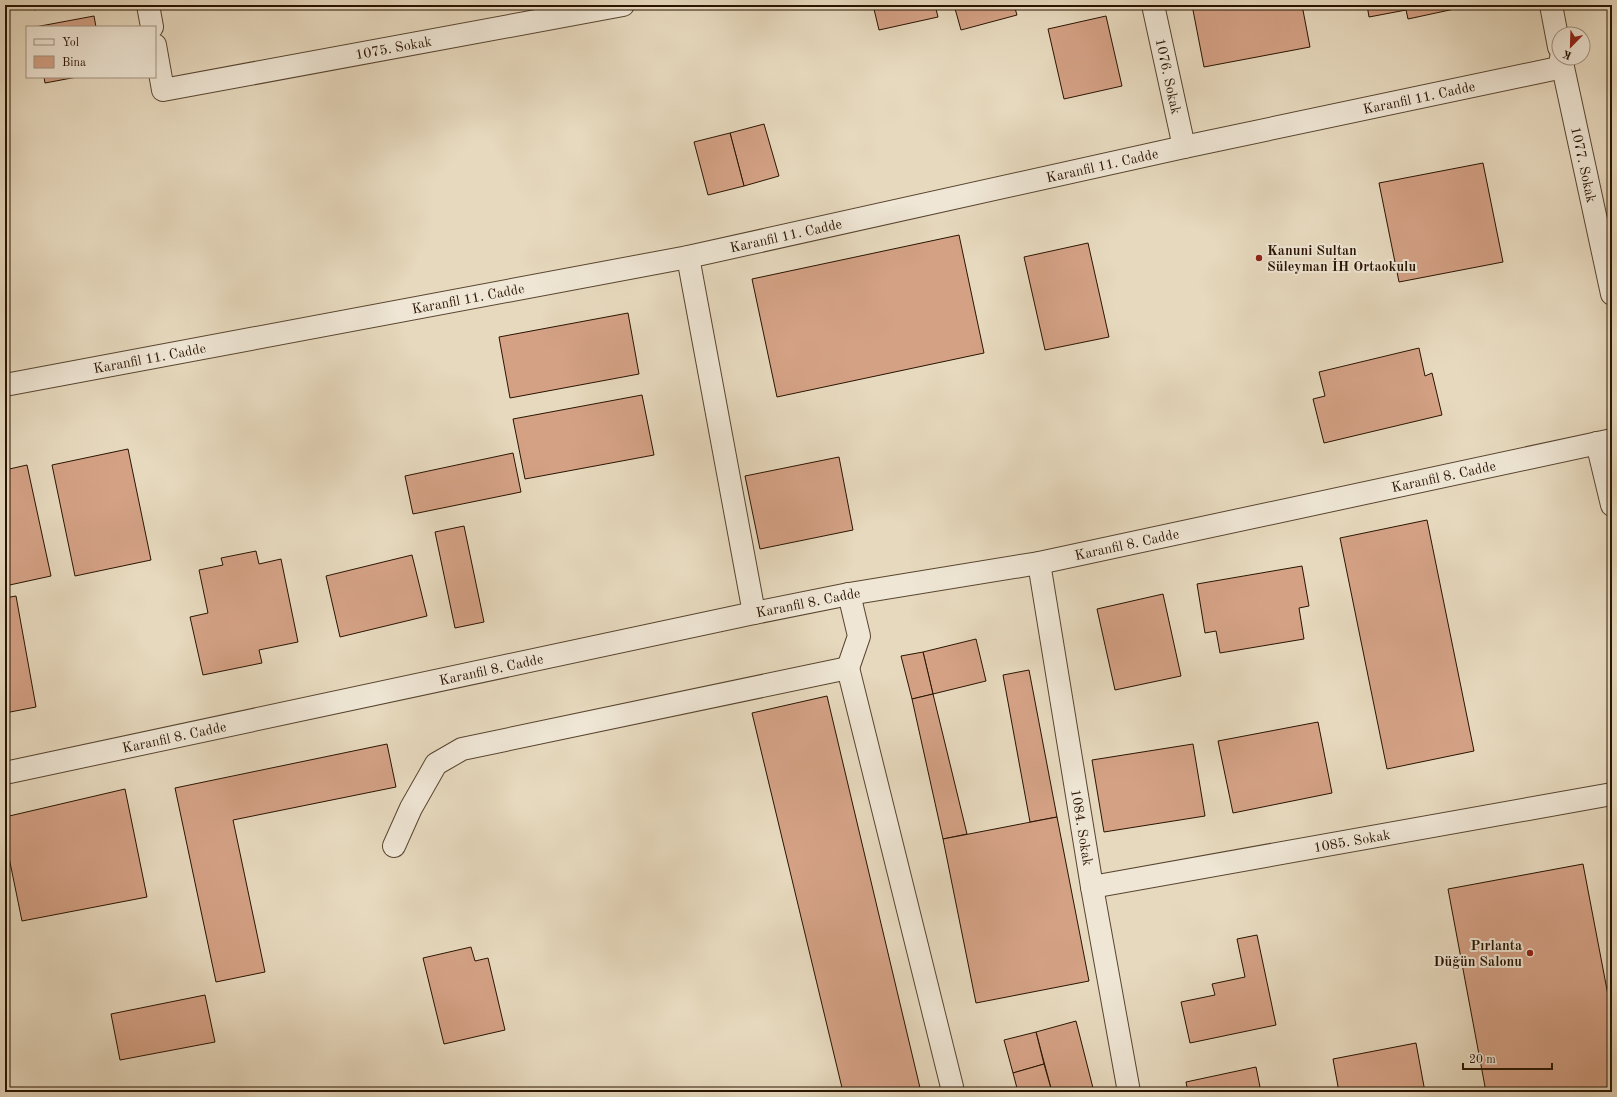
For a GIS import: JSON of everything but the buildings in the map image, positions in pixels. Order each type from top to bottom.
[{"type":"street","points":[[148,5],[152,26]]},
{"type":"street","name":"1075. Sokak","points":[[156,51],[163,90],[623,5]]},
{"type":"street","name":"1076. Sokak","points":[[1153,5],[1184,147]]},
{"type":"street","name":"1077. Sokak","points":[[1551,5],[1555,26]]},
{"type":"street","name":"Karanfil 11. Cadde","points":[[5,385],[688,257],[1184,147],[1551,59]]},
{"type":"street","name":"1077. Sokak","points":[[1563,66],[1612,294]]},
{"type":"street","points":[[688,257],[754,613]]},
{"type":"street","points":[[1604,441],[1612,505]]},
{"type":"street","name":"Karanfil 8. Cadde","points":[[5,773],[754,613],[849,594],[1039,563],[1604,441]]},
{"type":"street","name":"1084. Sokak","points":[[1039,563],[1092,887],[1129,1092]]},
{"type":"street","points":[[849,594],[859,636],[848,668],[950,1079],[951,1092]]},
{"type":"street","points":[[394,846],[411,808],[436,764],[462,749],[848,668]]},
{"type":"street","name":"1085. Sokak","points":[[1092,887],[1612,794]]},
{"type":"place","name":"Kanuni Sultan Süleyman İH Ortaokulu","points":[[1259,258]]},
{"type":"place","name":"Pırlanta Düğün Salonu","points":[[1530,953]]}]
